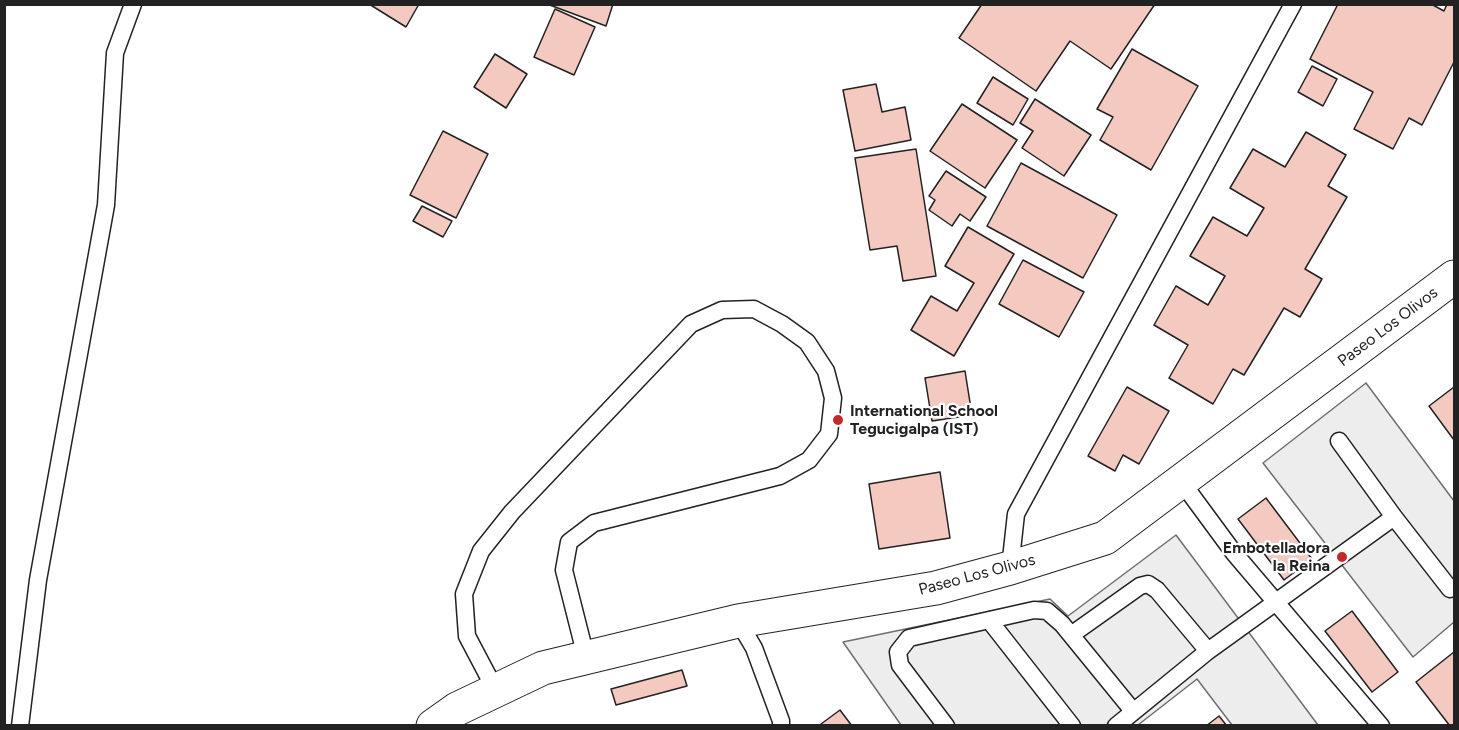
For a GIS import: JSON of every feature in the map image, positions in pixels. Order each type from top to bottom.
[{"type":"street","name":"Paseo Los Olivos","points":[[433,726],[457,709],[543,668],[738,621],[936,588],[1010,568],[1105,538],[1455,278]]},
{"type":"lane","points":[[20,726],[38,580],[106,205],[115,53],[133,4]]},
{"type":"lane","points":[[1010,568],[1016,514],[1293,4]]},
{"type":"lane","points":[[496,691],[467,636],[464,594],[481,551],[512,512],[691,324],[722,310],[754,309],[782,324],[807,342],[826,371],[833,398],[829,434],[809,460],[780,476],[594,523],[569,542],[564,570],[586,657]]},
{"type":"lane","points":[[1339,441],[1450,589]]},
{"type":"lane","points":[[1181,481],[1234,553],[1381,726]]},
{"type":"lane","points":[[1116,726],[1208,651],[1394,517]]},
{"type":"lane","points":[[1071,635],[1140,586],[1148,584],[1156,590],[1208,651]]},
{"type":"lane","points":[[946,726],[900,666],[898,652],[909,638],[1034,610],[1047,611],[1062,624],[1133,711]]},
{"type":"lane","points":[[989,620],[1072,726]]},
{"type":"lane","points":[[738,621],[754,648],[781,726]]},
{"type":"shaded area","points":[[1366,383],[1454,501],[1454,622],[1413,657],[1263,463]]},
{"type":"shaded area","points":[[1176,535],[1318,725],[1232,725],[1197,679],[1138,725],[901,725],[843,642],[1050,599],[1068,616]]},
{"type":"building","points":[[369,4],[419,4],[406,27]]},
{"type":"building","points":[[547,4],[613,4],[606,26]]},
{"type":"building","points":[[982,4],[1155,4],[1111,69],[1070,41],[1036,91],[959,38]]},
{"type":"building","points":[[1338,4],[1431,4],[1444,11],[1447,4],[1454,4],[1454,62],[1422,125],[1409,118],[1393,149],[1354,129],[1373,92],[1310,59]]},
{"type":"building","points":[[555,9],[595,27],[574,75],[534,57]]},
{"type":"building","points":[[1132,49],[1198,86],[1151,170],[1100,140],[1113,117],[1097,109]]},
{"type":"building","points":[[495,54],[527,74],[506,108],[474,87]]},
{"type":"building","points":[[1312,66],[1337,79],[1323,106],[1298,92]]},
{"type":"building","points":[[993,77],[1028,99],[1013,125],[977,103]]},
{"type":"building","points":[[876,84],[882,112],[905,107],[911,140],[855,151],[843,90]]},
{"type":"building","points":[[1035,99],[1091,135],[1064,176],[1022,148],[1033,131],[1020,123]]},
{"type":"building","points":[[962,104],[1017,140],[985,188],[930,151]]},
{"type":"building","points":[[443,131],[488,154],[456,218],[410,195]]},
{"type":"building","points":[[1306,132],[1346,155],[1328,186],[1347,197],[1305,269],[1322,279],[1300,317],[1284,308],[1244,375],[1233,369],[1213,404],[1169,378],[1188,345],[1154,325],[1176,286],[1208,305],[1225,276],[1190,256],[1213,217],[1247,236],[1264,208],[1230,188],[1253,149],[1285,167]]},
{"type":"building","points":[[916,149],[936,276],[903,281],[897,246],[870,250],[855,158]]},
{"type":"building","points":[[1021,163],[1117,215],[1083,278],[987,226]]},
{"type":"building","points":[[946,171],[986,197],[970,221],[960,214],[952,226],[929,210],[935,200],[929,196]]},
{"type":"building","points":[[422,206],[452,221],[443,237],[413,221]]},
{"type":"building","points":[[968,227],[1014,254],[954,356],[911,330],[931,296],[957,311],[974,283],[945,266]]},
{"type":"building","points":[[1023,260],[1084,292],[1059,337],[999,304]]},
{"type":"building","points":[[965,371],[972,415],[932,421],[925,378]]},
{"type":"building","points":[[1127,387],[1169,411],[1139,464],[1123,455],[1115,471],[1088,456]]},
{"type":"building","points":[[1454,387],[1454,440],[1429,406]]},
{"type":"building","points":[[940,472],[950,538],[879,549],[869,484]]},
{"type":"building","points":[[1266,498],[1312,559],[1284,580],[1238,519]]},
{"type":"building","points":[[1352,611],[1398,672],[1372,692],[1325,631]]},
{"type":"building","points":[[1454,652],[1454,726],[1450,726],[1416,682]]},
{"type":"building","points":[[682,670],[687,686],[616,705],[611,689]]},
{"type":"building","points":[[840,710],[852,726],[822,726],[821,724]]},
{"type":"building","points":[[1219,716],[1227,726],[1206,726]]},
{"type":"place","name":"International School Tegucigalpa (IST)","points":[[838,420]]},
{"type":"place","name":"Embotelladora la Reina","points":[[1342,557]]}]
